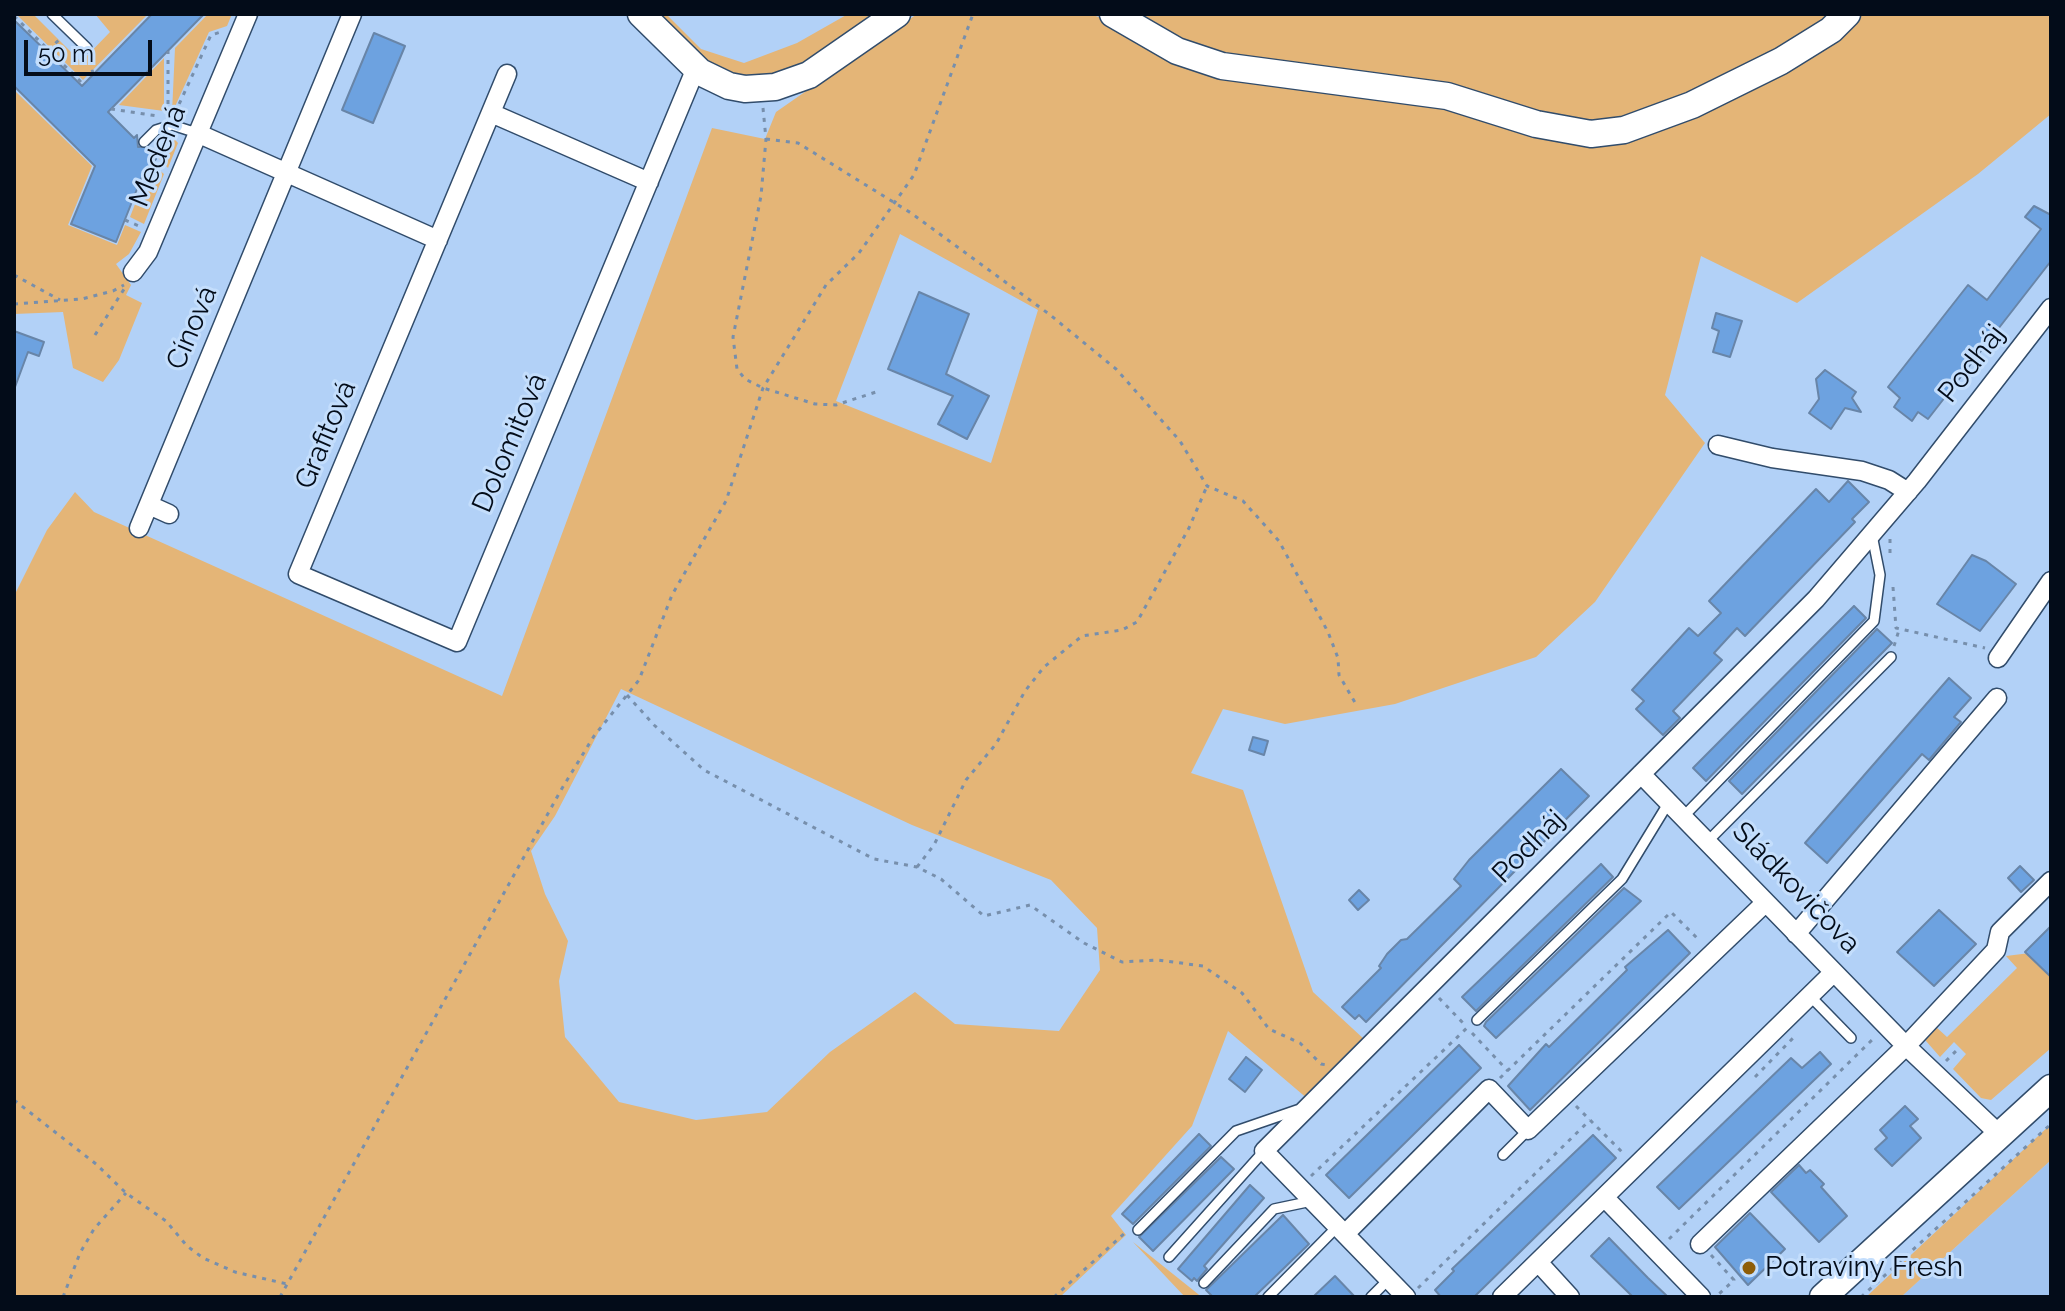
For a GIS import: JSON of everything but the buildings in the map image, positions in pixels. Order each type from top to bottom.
[{"type":"street","name":"Medená","points":[[133,272],[148,252],[248,14]]},
{"type":"street","name":"Cínová","points":[[139,528],[352,14]]},
{"type":"street","points":[[641,14],[696,68],[729,86],[759,89],[809,75],[897,14]]},
{"type":"street","points":[[1113,14],[1177,51],[1222,66],[1447,96],[1536,124],[1591,134],[1624,130],[1692,105],[1781,61],[1831,30],[1847,14]]},
{"type":"street","name":"Dolomitová","points":[[375,607],[457,642],[696,68]]},
{"type":"street","name":"Grafitová","points":[[375,607],[298,574],[507,74]]},
{"type":"street","points":[[491,113],[649,182]]},
{"type":"street","points":[[197,133],[438,240]]},
{"type":"street","name":"Podháj","points":[[1264,1151],[1881,534],[1908,492],[2051,308]]},
{"type":"street","points":[[1718,445],[1772,458],[1862,471],[1889,480],[1908,492]]},
{"type":"street","points":[[149,505],[169,514]]},
{"type":"street","points":[[1992,653],[2051,581]]},
{"type":"street","points":[[1796,934],[1997,698]]},
{"type":"street","name":"Sládkovičova","points":[[1641,774],[1886,1026],[2000,1135]]},
{"type":"street","points":[[1700,1244],[1906,1046],[1996,950],[2000,932],[2051,881]]},
{"type":"street","points":[[1341,1230],[1489,1089],[1528,1130],[1765,903]]},
{"type":"street","points":[[1502,1297],[1834,972]]},
{"type":"street","points":[[1823,1297],[2051,1088]]},
{"type":"street","points":[[1264,1151],[1408,1297]]},
{"type":"street","points":[[1604,1197],[1701,1297]]},
{"type":"street","points":[[1538,1262],[1570,1297]]},
{"type":"lane","points":[[52,14],[87,48]]},
{"type":"lane","points":[[144,142],[156,130],[172,125],[197,133]]},
{"type":"lane","points":[[1683,817],[1874,621],[1881,534]]},
{"type":"lane","points":[[1707,842],[1891,657]]},
{"type":"lane","points":[[1477,1020],[1622,879],[1669,802]]},
{"type":"lane","points":[[1810,996],[1851,1038]]},
{"type":"lane","points":[[1138,1230],[1236,1131],[1308,1107]]},
{"type":"lane","points":[[1503,1155],[1528,1130]]},
{"type":"lane","points":[[1169,1257],[1264,1151]]},
{"type":"lane","points":[[1204,1283],[1274,1209],[1312,1201]]},
{"type":"lane","points":[[1268,1297],[1341,1230]]},
{"type":"lane","points":[[1371,1297],[1389,1279]]},
{"type":"path","points":[[280,1297],[561,790],[594,736],[639,680],[672,595],[726,501],[763,388],[826,285],[859,253],[914,175],[973,14]]},
{"type":"path","points":[[14,16],[83,84]]},
{"type":"path","points":[[111,109],[174,116],[211,35],[229,29]]},
{"type":"path","points":[[168,51],[168,116]]},
{"type":"path","points":[[759,89],[766,139],[761,196],[733,337],[737,369],[745,379],[763,388],[815,404],[836,405],[879,391]]},
{"type":"path","points":[[766,139],[798,143],[949,239],[1116,369],[1180,441],[1207,486],[1243,501],[1279,541],[1328,632],[1338,658],[1339,675],[1357,706]]},
{"type":"path","points":[[125,220],[132,223]]},
{"type":"path","points":[[14,275],[63,302]]},
{"type":"path","points":[[14,284],[25,282]]},
{"type":"path","points":[[14,304],[63,302],[113,291],[127,282],[95,335]]},
{"type":"path","points":[[917,867],[934,845],[966,780],[996,744],[1025,691],[1044,667],[1082,636],[1122,630],[1137,622],[1189,528],[1207,486]]},
{"type":"path","points":[[1881,534],[1890,558]]},
{"type":"path","points":[[1893,586],[1896,628],[1992,653]]},
{"type":"path","points":[[1891,657],[1899,629]]},
{"type":"path","points":[[627,695],[654,725],[704,770],[874,859],[917,867],[941,879],[984,916],[1030,905],[1084,943],[1122,962],[1158,960],[1203,966],[1242,993],[1269,1029],[1292,1038],[1321,1064],[1333,1066],[1342,1073]]},
{"type":"path","points":[[1489,1089],[1671,912],[1712,954]]},
{"type":"path","points":[[1428,987],[1508,1071]]},
{"type":"path","points":[[1657,1250],[1886,1026]]},
{"type":"path","points":[[1299,1187],[1467,1027]]},
{"type":"path","points":[[1944,1064],[1956,1051]]},
{"type":"path","points":[[1564,1095],[1636,1166]]},
{"type":"path","points":[[14,1100],[96,1164],[126,1193],[166,1221],[187,1246],[203,1258],[235,1272],[287,1284]]},
{"type":"path","points":[[1408,1297],[1590,1120]]},
{"type":"path","points":[[1861,1297],[2051,1124]]},
{"type":"path","points":[[63,1297],[80,1253],[94,1229],[126,1193]]},
{"type":"path","points":[[1054,1297],[1127,1231],[1138,1230]]},
{"type":"path","points":[[1700,1244],[1734,1280],[1716,1297]]},
{"type":"shaded area","points":[[16,14],[33,14],[81,62],[110,32],[95,14],[148,14],[83,80]]},
{"type":"shaded area","points":[[208,14],[232,14],[227,26],[209,32],[172,113],[175,48]]},
{"type":"shaded area","points":[[654,14],[666,14],[701,49],[744,63],[797,43],[848,14],[885,14],[801,69],[748,80],[702,61]]},
{"type":"shaded area","points":[[917,14],[1089,14],[1188,44],[1133,14],[2051,14],[2051,114],[1978,174],[1797,303],[1701,256],[1665,395],[1705,443],[1595,602],[1536,657],[1395,704],[1285,724],[1223,709],[1191,773],[1243,790],[1313,992],[1365,1040],[1309,1100],[1228,1031],[1192,1126],[1111,1216],[1126,1235],[1060,1297],[14,1297],[14,596],[47,530],[75,492],[94,512],[502,696],[712,128],[765,139],[776,112]],"holes":[[[900,234],[1038,310],[991,463],[836,401]],[[621,689],[912,825],[1051,880],[1097,928],[1100,970],[1059,1031],[955,1024],[915,992],[830,1052],[767,1112],[696,1120],[619,1102],[565,1037],[559,981],[568,941],[545,894],[531,851],[555,816]]]},
{"type":"shaded area","points":[[164,58],[164,111],[119,105]]},
{"type":"shaded area","points":[[14,90],[92,166],[68,225],[117,245],[125,225],[141,232],[129,254],[116,264],[131,285],[126,295],[142,303],[119,360],[103,382],[73,368],[63,312],[14,314]]},
{"type":"shaded area","points":[[171,135],[178,143],[168,168],[152,151],[164,137]]},
{"type":"shaded area","points":[[157,168],[164,174],[144,224],[130,217],[146,176]]},
{"type":"shaded area","points":[[2051,932],[2051,1048],[1991,1100],[1981,1098],[1953,1069],[1966,1054],[1954,1042],[1940,1057],[1924,1034],[1935,1026],[1947,1037],[2017,968],[2006,956],[2030,953]]},
{"type":"shaded area","points":[[2051,1124],[2051,1160],[1901,1297],[1866,1297]]},
{"type":"shaded area","points":[[2051,1160],[2051,1297],[1901,1297]]},
{"type":"shaded area","points":[[1133,1242],[1198,1294],[1201,1297],[1185,1297]]},
{"type":"place","name":"Potraviny Fresh","points":[[1749,1268]]}]
